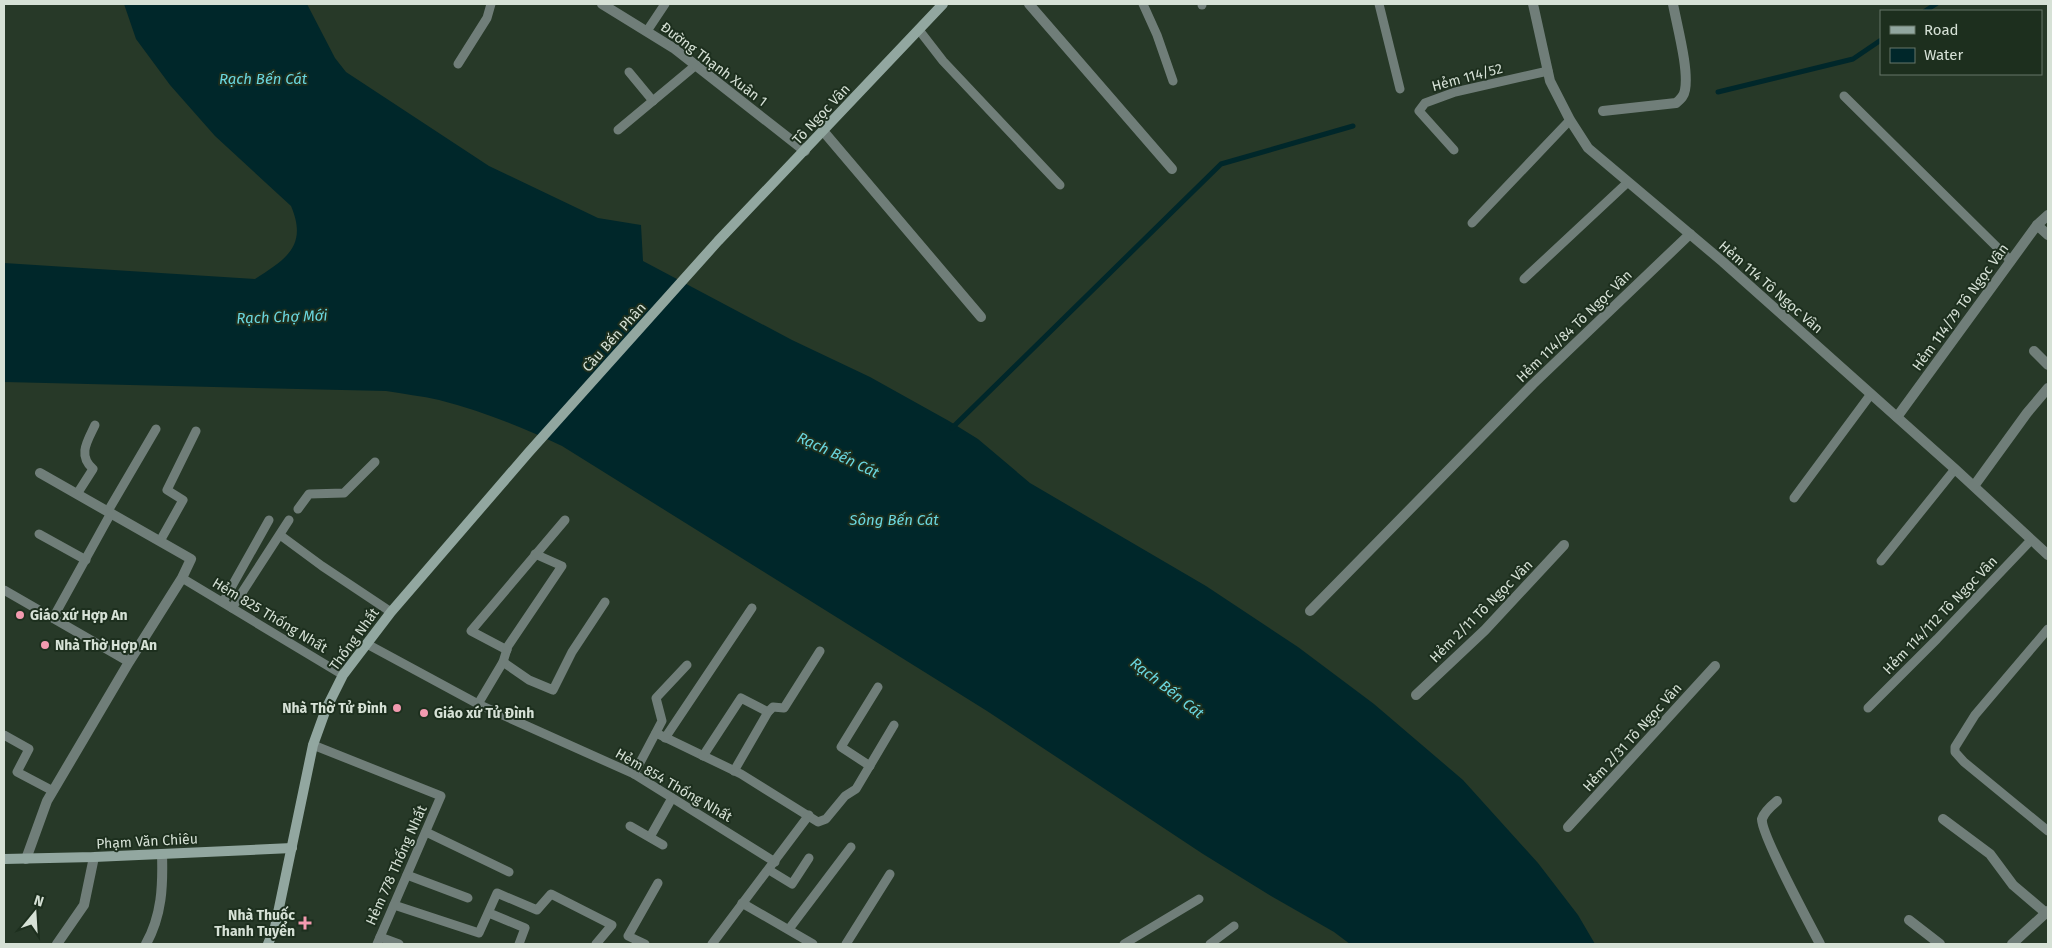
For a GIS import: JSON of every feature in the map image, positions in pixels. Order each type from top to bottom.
[{"type":"main road","name":"Tô Ngọc Vân","points":[[718,241],[824,132],[943,4]]},
{"type":"main road","name":"Cầu Bến Phân","points":[[530,452],[718,241]]},
{"type":"main road","name":"Thống Nhất","points":[[268,944],[275,927],[313,744],[326,709],[343,674],[391,612],[530,452]]},
{"type":"main road","name":"Phạm Văn Chiêu","points":[[4,860],[292,848]]},
{"type":"street","name":"Đường Thạnh Xuân 1","points":[[602,4],[675,48],[805,151]]},
{"type":"street","points":[[1029,4],[1172,169]]},
{"type":"street","name":"Hẻm 114 Tô Ngọc Vân","points":[[1533,4],[1550,81],[1570,120],[1588,148],[1690,234],[1956,469],[2048,555]]},
{"type":"street","points":[[1603,111],[1676,103],[1682,98],[1685,90],[1685,74],[1672,4]]},
{"type":"street","points":[[824,132],[981,317]]},
{"type":"street","name":"Hẻm 114/79 Tô Ngọc Vân","points":[[1897,417],[2037,225],[2048,215]]},
{"type":"street","points":[[2037,225],[2048,235]]},
{"type":"street","name":"Hẻm 114/84 Tô Ngọc Vân","points":[[1310,611],[1404,518],[1479,438],[1690,234]]},
{"type":"street","points":[[2034,351],[2048,365]]},
{"type":"street","points":[[1974,486],[2027,412],[2048,388]]},
{"type":"street","points":[[26,859],[47,801],[129,662],[182,578],[190,559],[40,473]]},
{"type":"street","name":"Hẻm 2/11 Tô Ngọc Vân","points":[[1416,696],[1485,630],[1564,545]]},
{"type":"street","name":"Hẻm 2/31 Tô Ngọc Vân","points":[[1568,827],[1715,666]]},
{"type":"street","points":[[1777,801],[1765,814],[1762,824],[1783,873],[1820,944]]},
{"type":"street","points":[[1943,819],[1990,854],[2013,885],[2048,912],[2012,944]]},
{"type":"street","points":[[146,944],[160,910],[162,854]]},
{"type":"street","points":[[57,944],[84,905],[94,857]]},
{"type":"street","points":[[1909,920],[1940,944]]},
{"type":"lane","points":[[458,64],[487,18],[492,4]]},
{"type":"lane","points":[[647,31],[664,4]]},
{"type":"lane","points":[[1143,4],[1157,34],[1173,81]]},
{"type":"lane","points":[[1379,4],[1400,89]]},
{"type":"lane","points":[[919,30],[943,61],[1060,185]]},
{"type":"lane","points":[[618,130],[696,65]]},
{"type":"lane","points":[[629,72],[653,101]]},
{"type":"lane","name":"Hẻm 114/52","points":[[1454,150],[1419,111],[1425,103],[1456,92],[1548,72]]},
{"type":"lane","points":[[1844,96],[2011,261]]},
{"type":"lane","points":[[1472,223],[1570,120]]},
{"type":"lane","points":[[1524,279],[1628,182]]},
{"type":"lane","points":[[1794,498],[1871,394]]},
{"type":"lane","points":[[77,494],[93,469],[87,464],[84,449],[95,425]]},
{"type":"lane","points":[[53,618],[156,428]]},
{"type":"lane","points":[[160,541],[183,500],[167,490],[196,431]]},
{"type":"lane","points":[[298,509],[309,494],[344,493],[375,462]]},
{"type":"lane","points":[[1881,560],[1956,469]]},
{"type":"lane","points":[[223,602],[269,520]]},
{"type":"lane","points":[[232,608],[289,520]]},
{"type":"lane","points":[[506,650],[471,630],[565,520]]},
{"type":"lane","points":[[39,534],[86,560]]},
{"type":"lane","points":[[280,535],[322,566],[391,612]]},
{"type":"lane","name":"Hẻm 114/112 Tô Ngọc Vân","points":[[1868,708],[2031,540]]},
{"type":"lane","points":[[478,704],[503,662],[508,646],[562,566],[535,554]]},
{"type":"lane","name":"Hẻm 825 Thống Nhất","points":[[182,578],[343,674]]},
{"type":"lane","points":[[4,590],[129,662]]},
{"type":"lane","points":[[503,662],[529,680],[553,690],[572,652],[605,602]]},
{"type":"lane","points":[[665,738],[752,608]]},
{"type":"lane","points":[[2048,629],[1975,714],[1954,747],[1955,752],[1964,762],[2048,831]]},
{"type":"lane","name":"Hẻm 854 Thống Nhất","points":[[367,644],[478,704],[634,774],[776,862]]},
{"type":"lane","points":[[734,771],[768,712],[773,707],[784,708],[820,651]]},
{"type":"lane","points":[[634,774],[662,720],[656,698],[687,665]]},
{"type":"lane","points":[[870,766],[841,747],[878,686]]},
{"type":"lane","points":[[703,756],[741,698],[768,712]]},
{"type":"lane","points":[[656,733],[734,771],[818,822],[826,819],[845,796],[856,789],[894,725]]},
{"type":"lane","points":[[4,735],[29,749],[16,772],[53,791]]},
{"type":"lane","name":"Hẻm 778 Thống Nhất","points":[[313,744],[441,796],[378,941]]},
{"type":"lane","points":[[650,838],[672,798]]},
{"type":"lane","points":[[712,944],[809,816]]},
{"type":"lane","points":[[630,826],[663,845]]},
{"type":"lane","points":[[426,832],[509,872]]},
{"type":"lane","points":[[789,929],[850,847]]},
{"type":"lane","points":[[768,870],[792,884],[809,858]]},
{"type":"lane","points":[[846,944],[890,874]]},
{"type":"lane","points":[[407,875],[468,898]]},
{"type":"lane","points":[[645,944],[628,936],[658,884]]},
{"type":"lane","points":[[394,905],[479,933],[497,893],[537,910],[551,894],[612,925],[596,944]]},
{"type":"lane","points":[[1124,944],[1200,899]]},
{"type":"lane","points":[[742,903],[814,944]]},
{"type":"lane","points":[[489,913],[525,928],[519,944]]},
{"type":"lane","points":[[1210,944],[1234,926]]},
{"type":"lane","points":[[378,941],[399,944]]},
{"type":"water","name":"Sông Bến Cát","points":[[124,4],[307,4],[335,58],[346,72],[489,166],[598,218],[641,225],[643,261],[792,340],[870,377],[949,421],[978,439],[1030,483],[1206,586],[1298,647],[1374,704],[1463,780],[1538,863],[1578,915],[1595,944],[1350,944],[1334,932],[1203,854],[987,711],[562,446],[486,414],[439,400],[386,391],[4,382],[4,263],[255,279],[284,258],[291,250],[295,241],[297,231],[296,220],[291,206],[215,136],[170,85],[136,39]]},
{"type":"waterway","points":[[1927,10],[1936,4]]},
{"type":"waterway","points":[[1718,92],[1853,59],[1880,41]]},
{"type":"waterway","points":[[952,428],[1221,164],[1353,126]]},
{"type":"place","name":"Giáo xứ Hợp An","points":[[20,615]]},
{"type":"place","name":"Nhà Thờ Hợp An","points":[[45,645]]},
{"type":"place","name":"Nhà Thờ Tử Đình","points":[[397,708]]},
{"type":"place","name":"Giáo xứ Tử Đình","points":[[424,713]]},
{"type":"place","name":"Nhà Thuốc Thanh Tuyển","points":[[305,923]]},
{"type":"water label","name":"Rạch Bến Cát","points":[[263,79]]},
{"type":"water label","name":"Rạch Chợ Mới","points":[[282,317]]},
{"type":"water label","name":"Rạch Bến Cát","points":[[838,455]]},
{"type":"water label","name":"Rạch Bến Cát","points":[[1167,688]]}]
